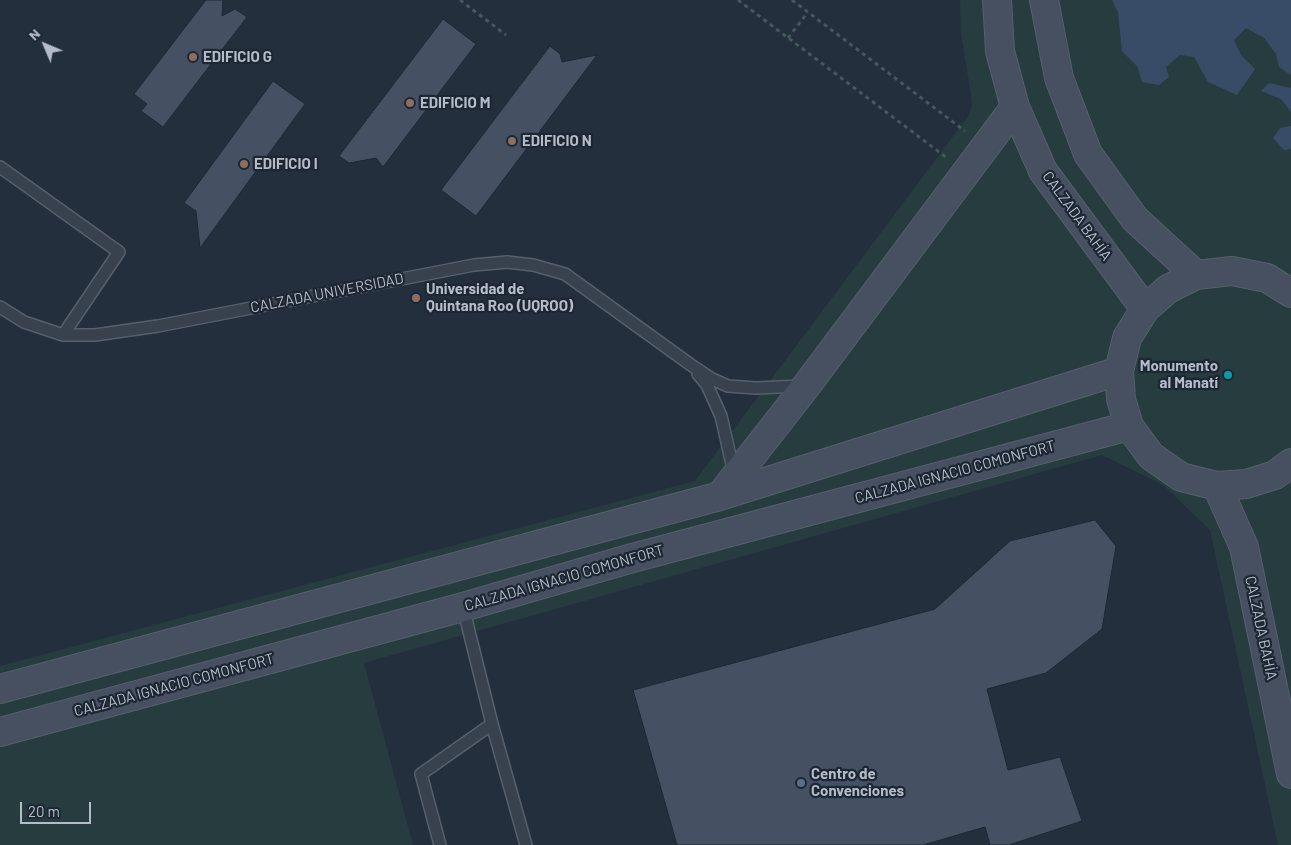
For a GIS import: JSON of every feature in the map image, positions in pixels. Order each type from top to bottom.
[{"type":"main road","name":"CALZADA BAHÍA","points":[[997,0],[1000,51],[1015,107],[1043,172],[1145,309]]},
{"type":"main road","points":[[1044,0],[1059,78],[1088,154],[1135,219],[1196,275]]},
{"type":"main road","points":[[728,487],[807,385],[1015,107]]},
{"type":"main road","points":[[1291,293],[1267,278],[1232,271],[1196,275],[1168,288],[1145,309],[1127,338],[1119,371],[1121,399],[1129,426],[1151,456],[1181,477],[1217,486],[1246,484],[1275,475],[1291,463]]},
{"type":"main road","points":[[0,689],[728,487],[1119,371]]},
{"type":"main road","name":"CALZADA IGNACIO COMONFORT","points":[[0,732],[463,607],[629,559],[1129,426]]},
{"type":"main road","name":"CALZADA BAHÍA","points":[[1217,486],[1244,548],[1291,774]]},
{"type":"lane","points":[[0,167],[119,252],[63,335]]},
{"type":"lane","name":"CALZADA UNIVERSIDAD","points":[[0,307],[24,322],[63,335],[95,335],[158,326],[474,265],[507,262],[533,265],[565,274],[691,365],[712,379],[728,386],[764,388],[807,385]]},
{"type":"lane","name":"CALZADA UNIVERSIDAD","points":[[691,365],[707,385],[721,416],[728,487]]},
{"type":"lane","points":[[463,607],[492,724],[526,845]]},
{"type":"lane","points":[[440,845],[422,774],[492,724]]},
{"type":"path","points":[[460,0],[506,35]]},
{"type":"path","points":[[738,0],[966,172]]},
{"type":"path","points":[[792,0],[986,146]]},
{"type":"path","points":[[788,38],[808,12]]},
{"type":"green space","points":[[960,0],[1291,0],[1291,845],[1278,845],[1210,530],[1163,485],[1102,455],[364,663],[413,845],[0,845],[0,666],[695,481],[969,115],[972,105],[961,34]]},
{"type":"water","points":[[1112,0],[1291,0],[1291,75],[1279,67],[1276,54],[1264,38],[1246,28],[1234,40],[1241,55],[1255,69],[1237,95],[1208,82],[1194,57],[1180,55],[1166,67],[1169,77],[1159,85],[1142,82],[1137,66],[1122,51],[1118,12]]},
{"type":"water","points":[[1269,83],[1291,87],[1291,112],[1281,99],[1261,91]]},
{"type":"water","points":[[1291,126],[1291,149],[1284,150],[1273,138],[1280,128]]},
{"type":"building","points":[[206,0],[223,0],[222,16],[235,9],[247,17],[163,127],[141,111],[147,104],[134,94]]},
{"type":"building","points":[[443,19],[476,44],[383,167],[376,158],[349,163],[339,156]]},
{"type":"building","points":[[550,46],[560,54],[562,62],[597,55],[476,216],[441,190]]},
{"type":"building","points":[[273,81],[305,104],[200,248],[196,211],[184,203]]},
{"type":"building","points":[[1095,520],[1116,546],[1102,629],[1046,673],[987,689],[1008,770],[1060,757],[1082,821],[1009,845],[990,845],[985,827],[923,845],[677,845],[633,690],[935,609],[1010,541]]},
{"type":"place","name":"EDIFICIO G","points":[[193,57]]},
{"type":"place","name":"EDIFICIO M","points":[[410,103]]},
{"type":"place","name":"EDIFICIO N","points":[[512,141]]},
{"type":"place","name":"EDIFICIO I","points":[[244,164]]},
{"type":"place","name":"Universidad de Quintana Roo (UQROO)","points":[[416,298]]},
{"type":"place","name":"Monumento al Manatí","points":[[1228,375]]},
{"type":"place","name":"Centro de Convenciones","points":[[801,783]]}]
